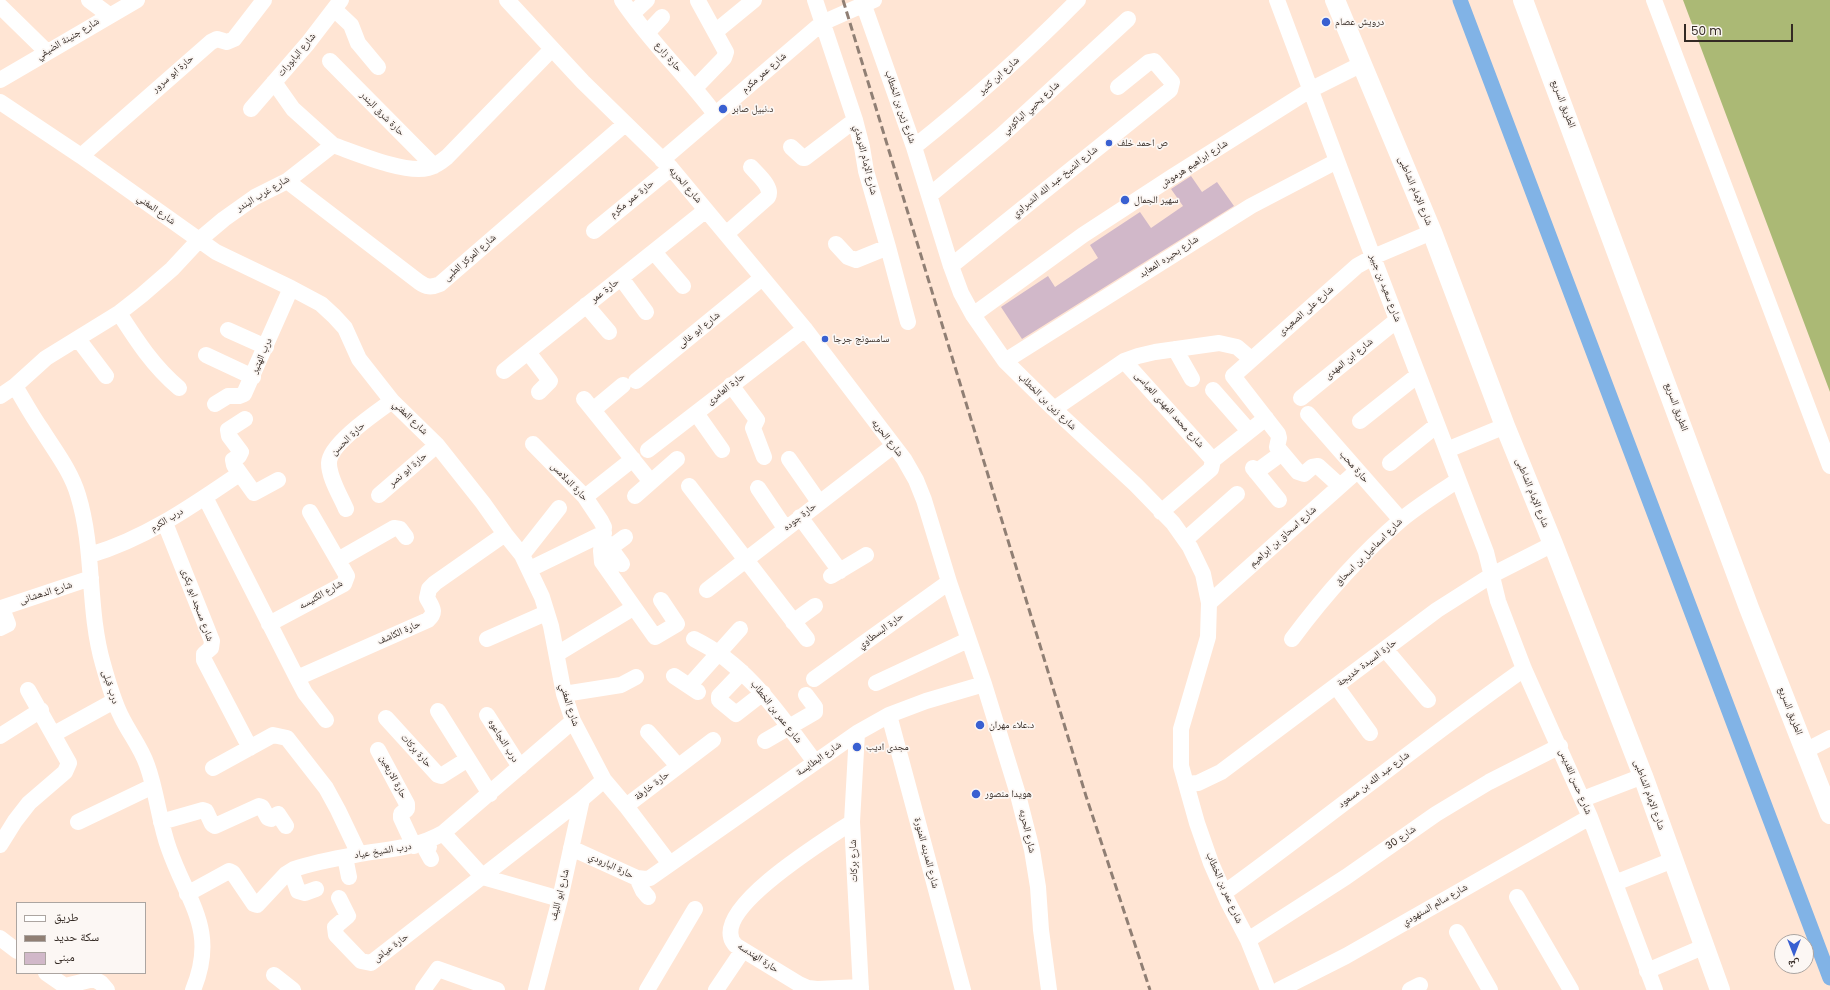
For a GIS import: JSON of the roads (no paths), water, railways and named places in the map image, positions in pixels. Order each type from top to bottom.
[{"type":"main road","name":"شارع الإمام الشاطبى","points":[[1335,0],[1432,232],[1505,426],[1553,544],[1643,776],[1720,990]]},
{"type":"main road","name":"الطريق السريع","points":[[1524,0],[1749,608],[1830,814]]},
{"type":"street","points":[[89,0],[109,15]]},
{"type":"street","name":"شارع جنينة الضيفي","points":[[0,80],[137,0]]},
{"type":"street","name":"حارة ابو سرور","points":[[81,156],[211,42],[217,39],[227,42],[234,39],[264,0]]},
{"type":"street","name":"شارع الحريه","points":[[507,0],[625,124],[667,164],[804,329],[904,459],[916,480],[924,500],[949,582],[984,684],[1017,791],[1032,850],[1038,887],[1041,930],[1049,990]]},
{"type":"street","name":"حارة زارع","points":[[622,0],[647,33],[695,88],[715,114]]},
{"type":"street","points":[[632,14],[647,0]]},
{"type":"street","points":[[715,32],[737,5],[754,0]]},
{"type":"street","name":"شارع الإمام الترمذي","points":[[815,0],[855,120],[863,151],[866,171],[908,322]]},
{"type":"street","name":"شارع ابن كثير","points":[[914,147],[960,111],[1005,71],[1078,0]]},
{"type":"street","name":"شارع سعيد بن جبير","points":[[1277,0],[1486,552],[1492,575]]},
{"type":"street","points":[[1654,0],[1830,466]]},
{"type":"street","points":[[695,88],[725,55],[724,49],[698,1]]},
{"type":"street","name":"شارع عمر مكرم","points":[[667,164],[715,114],[822,23],[867,2]]},
{"type":"street","name":"شارع زين بن الخطاب","points":[[867,2],[961,293],[973,315],[1005,361],[1136,485],[1162,512],[1185,540],[1203,574],[1209,604],[1208,637],[1181,729],[1180,757],[1186,784]]},
{"type":"street","points":[[337,5],[352,25],[356,40],[378,67]]},
{"type":"street","name":"شارع البابورات","points":[[251,109],[337,5]]},
{"type":"street","points":[[0,6],[47,52]]},
{"type":"street","points":[[647,33],[662,17]]},
{"type":"street","name":"شارع يحيي الباكوبي","points":[[930,195],[1002,135],[1128,19]]},
{"type":"street","points":[[274,82],[293,109],[333,145],[396,165],[418,169],[434,166],[447,157],[552,49]]},
{"type":"street","name":"حارة شرق البندر","points":[[330,61],[434,166]]},
{"type":"street","name":"شارع الشيخ عبد الله الشبراوي","points":[[952,266],[1170,90],[1172,82],[1154,61],[1149,62],[1118,87]]},
{"type":"street","name":"شارع ابراهيم هرموش","points":[[973,315],[1083,235],[1310,90],[1362,64]]},
{"type":"street","name":"شارع المغني","points":[[0,102],[81,156],[216,252],[292,288],[321,304],[345,328],[360,359],[392,401],[437,445],[475,493],[504,534],[522,554],[530,569],[546,613],[557,654],[564,694],[573,720],[604,780],[626,806],[670,864]]},
{"type":"street","points":[[791,148],[805,158],[855,120]]},
{"type":"street","name":"شارع المركز الطبى","points":[[287,181],[419,282],[425,286],[433,287],[440,284],[625,124]]},
{"type":"street","name":"شارع غرب البندر","points":[[0,396],[15,386],[46,358],[119,314],[172,269],[199,240],[224,219],[255,197],[287,181],[333,145]]},
{"type":"street","name":"شارع بحيره المعابد","points":[[1005,361],[1251,206],[1337,160]]},
{"type":"street","name":"حارة عمر مكرم","points":[[594,231],[667,164]]},
{"type":"street","points":[[726,234],[770,194],[768,188],[752,167]]},
{"type":"street","name":"حارة عمر","points":[[504,371],[706,210]]},
{"type":"street","name":"شارع على الصعيدى","points":[[1266,418],[1233,376],[1357,266],[1373,256],[1432,232]]},
{"type":"street","points":[[836,244],[848,256],[856,260],[888,247]]},
{"type":"street","points":[[654,252],[683,286]]},
{"type":"street","points":[[621,278],[646,312]]},
{"type":"street","name":"شارع ابو غالى","points":[[632,459],[589,404],[630,383],[762,278]]},
{"type":"street","name":"درب الهتير","points":[[215,404],[228,396],[239,396],[244,394],[292,288]]},
{"type":"street","points":[[586,305],[609,332]]},
{"type":"street","points":[[119,314],[142,350],[162,373],[179,388]]},
{"type":"street","name":"شارع ابن المهدى","points":[[1301,398],[1397,320]]},
{"type":"street","name":"حارة العامرى","points":[[648,450],[804,329]]},
{"type":"street","points":[[228,330],[266,346]]},
{"type":"street","points":[[78,339],[106,376]]},
{"type":"street","points":[[1054,409],[1124,361],[1138,356],[1219,343],[1237,347],[1251,359]]},
{"type":"street","points":[[1175,349],[1192,379]]},
{"type":"street","points":[[528,352],[550,381],[539,392]]},
{"type":"street","points":[[206,356],[253,377]]},
{"type":"street","name":"شارع محمد المهدى العباسى","points":[[1124,361],[1213,460]]},
{"type":"street","points":[[1360,421],[1418,375]]},
{"type":"street","points":[[732,385],[757,420],[753,428],[764,457]]},
{"type":"street","name":"درب قبلى","points":[[15,386],[66,467],[78,494],[90,555],[98,643],[114,701],[121,716],[139,745],[153,786],[170,853],[187,894],[197,912],[202,932],[203,953],[200,974],[194,990]]},
{"type":"street","points":[[1213,390],[1249,432]]},
{"type":"street","name":"حارة الحسن","points":[[346,509],[330,470],[330,456],[358,428],[392,401]]},
{"type":"street","points":[[696,413],[722,450]]},
{"type":"street","name":"حارة محب","points":[[1308,414],[1401,520]]},
{"type":"street","points":[[1162,512],[1212,469],[1213,460],[1266,418],[1278,434],[1279,438],[1276,445],[1300,474],[1304,474],[1315,466],[1318,466],[1340,486]]},
{"type":"street","points":[[245,419],[228,430],[229,436],[241,452],[233,462],[239,474],[254,493],[278,480]]},
{"type":"street","points":[[1390,463],[1437,425]]},
{"type":"street","points":[[1447,450],[1505,426]]},
{"type":"street","name":"حارة الدلامس","points":[[532,444],[585,497],[604,526],[606,540],[602,562],[633,608],[655,637],[677,624],[661,600]]},
{"type":"street","name":"حارة ابو نصر","points":[[379,495],[437,445]]},
{"type":"street","name":"حارة جوده","points":[[707,590],[785,528],[893,446]]},
{"type":"street","points":[[1279,500],[1254,470],[1282,453]]},
{"type":"street","points":[[585,497],[632,459],[651,482]]},
{"type":"street","points":[[635,496],[677,459]]},
{"type":"street","points":[[789,460],[819,502]]},
{"type":"street","name":"شارع اسحاق بن ابراهيم","points":[[1209,604],[1357,471]]},
{"type":"street","name":"درب الكرم","points":[[90,555],[127,542],[165,523],[239,474]]},
{"type":"street","name":"شارع اسماعيل بن اسحاق","points":[[1292,639],[1313,611],[1342,577],[1374,544],[1401,520],[1458,480]]},
{"type":"street","points":[[689,486],[807,639]]},
{"type":"street","points":[[758,488],[785,528]]},
{"type":"street","points":[[1185,540],[1237,494]]},
{"type":"street","points":[[205,497],[305,693],[326,720]]},
{"type":"street","points":[[522,554],[559,508]]},
{"type":"street","name":"شارع الكنيسه","points":[[269,624],[344,584],[350,586],[347,576],[310,512]]},
{"type":"street","points":[[800,517],[836,573],[866,555]]},
{"type":"street","name":"شارع مسجد ابو بكرى","points":[[165,523],[212,641],[211,648],[204,654],[204,660],[250,748]]},
{"type":"street","points":[[338,560],[382,543],[398,528],[406,537]]},
{"type":"street","name":"حارة الكاشف","points":[[297,678],[428,620],[434,609],[427,598],[429,589],[435,583],[504,534]]},
{"type":"street","points":[[530,569],[606,540],[624,537]]},
{"type":"street","points":[[606,540],[622,564]]},
{"type":"street","name":"حارة السيدة خديجة","points":[[1186,784],[1204,780],[1221,772],[1437,610],[1492,575],[1553,544]]},
{"type":"street","name":"شارع حسن القديس","points":[[1492,575],[1498,601],[1524,669],[1560,746],[1590,816],[1653,989]]},
{"type":"street","name":"شارع الدهشانى","points":[[0,628],[8,624],[3,611],[4,607],[91,578]]},
{"type":"street","name":"حارة البسطاوي","points":[[814,679],[949,582]]},
{"type":"street","points":[[793,622],[815,606]]},
{"type":"street","points":[[557,654],[633,608]]},
{"type":"street","points":[[487,639],[546,613]]},
{"type":"street","points":[[674,676],[693,689],[718,652],[740,629]]},
{"type":"street","name":"شارع عمر بن الخطاب","points":[[694,639],[718,652],[742,672],[763,693],[814,762]]},
{"type":"street","points":[[876,683],[968,640]]},
{"type":"street","points":[[1385,649],[1428,700]]},
{"type":"street","name":"شارع عبد الله بن مسعود","points":[[1224,893],[1463,712],[1524,669]]},
{"type":"street","points":[[742,672],[719,696],[719,700],[736,714],[763,693]]},
{"type":"street","points":[[564,694],[622,685],[636,677]]},
{"type":"street","name":"شارع البطايسة","points":[[670,864],[857,733],[889,715],[926,701],[984,684]]},
{"type":"street","points":[[1336,686],[1370,733]]},
{"type":"street","points":[[0,845],[15,821],[29,803],[68,768],[68,758],[28,690]]},
{"type":"street","points":[[764,741],[815,712],[815,708],[806,695]]},
{"type":"street","points":[[54,734],[114,701]]},
{"type":"street","points":[[0,736],[41,710]]},
{"type":"street","points":[[438,711],[490,794]]},
{"type":"street","name":"درب النجاعوه","points":[[487,715],[520,767]]},
{"type":"street","name":"شارع المدينه المنورة","points":[[889,715],[963,990]]},
{"type":"street","name":"حارة بركات","points":[[386,718],[438,775],[442,776],[468,759]]},
{"type":"street","name":"درب الشيخ عياد","points":[[187,894],[230,871],[233,873],[254,904],[257,905],[292,871],[303,866],[414,846],[429,841],[443,833],[490,794],[573,720]]},
{"type":"street","name":"حارة خارفة","points":[[648,732],[678,766]]},
{"type":"street","name":"شارع بركات","points":[[857,733],[852,822],[861,988]]},
{"type":"street","points":[[213,768],[273,735],[287,738],[326,788],[338,810],[352,856],[349,877]]},
{"type":"street","points":[[1805,751],[1830,738]]},
{"type":"street","name":"حارة خارفة","points":[[626,806],[713,740]]},
{"type":"street","name":"شارع 30","points":[[1248,940],[1346,877],[1436,814],[1489,782],[1560,746]]},
{"type":"street","name":"حارة الاربعين","points":[[378,750],[407,804],[407,809],[401,814],[401,818],[414,846]]},
{"type":"street","points":[[1583,799],[1643,776]]},
{"type":"street","points":[[483,877],[604,780]]},
{"type":"street","name":"شارع عمر بن الخطاب","points":[[1186,784],[1209,856],[1224,893],[1248,940],[1268,990]]},
{"type":"street","points":[[78,822],[153,786]]},
{"type":"street","name":"شارع ابو الليف","points":[[536,990],[560,899],[582,799]]},
{"type":"street","points":[[161,822],[203,810],[215,826],[260,806],[268,818],[271,819],[278,814],[286,826]]},
{"type":"street","name":"شارع سالم السنهودي","points":[[1279,990],[1346,956],[1590,816]]},
{"type":"street","name":"حارة الهندسه","points":[[852,822],[786,866],[745,905],[733,923],[731,937],[735,945],[793,985],[817,989],[861,988]]},
{"type":"street","points":[[443,833],[483,877],[560,899]]},
{"type":"street","points":[[429,841],[429,847],[426,850],[431,859]]},
{"type":"street","name":"حارة البارودي","points":[[572,848],[637,878],[650,878],[670,864]]},
{"type":"street","points":[[1615,883],[1673,860]]},
{"type":"street","points":[[292,871],[298,891],[305,894],[316,889]]},
{"type":"street","name":"حارة عياش","points":[[339,898],[348,916],[335,927],[336,935],[361,961],[371,964],[483,877]]},
{"type":"street","points":[[637,878],[643,891],[648,897]]},
{"type":"street","points":[[1517,897],[1571,990]]},
{"type":"street","points":[[647,990],[695,909]]},
{"type":"street","points":[[1457,932],[1490,990]]},
{"type":"street","points":[[0,938],[16,950]]},
{"type":"street","points":[[1647,971],[1704,947]]},
{"type":"street","points":[[716,990],[743,950]]},
{"type":"street","points":[[423,990],[438,969],[497,990]]},
{"type":"street","points":[[47,974],[65,986],[94,979],[101,982],[107,990]]},
{"type":"street","points":[[274,975],[293,990]]},
{"type":"waterway","points":[[1460,0],[1830,978]]},
{"type":"railway","points":[[843,0],[1086,796],[1150,990]]},
{"type":"place","name":"درويش عصام","points":[[1326,22]]},
{"type":"place","name":"د.نبيل صابر","points":[[723,109]]},
{"type":"place","name":"ص احمد خلف","points":[[1109,143]]},
{"type":"place","name":"سهير الجمال","points":[[1125,200]]},
{"type":"place","name":"سامسونج جرجا","points":[[825,339]]},
{"type":"place","name":"د.علاء مهران","points":[[980,725]]},
{"type":"place","name":"مجدى اديب","points":[[857,747]]},
{"type":"place","name":"هويدا منصور","points":[[976,794]]}]
